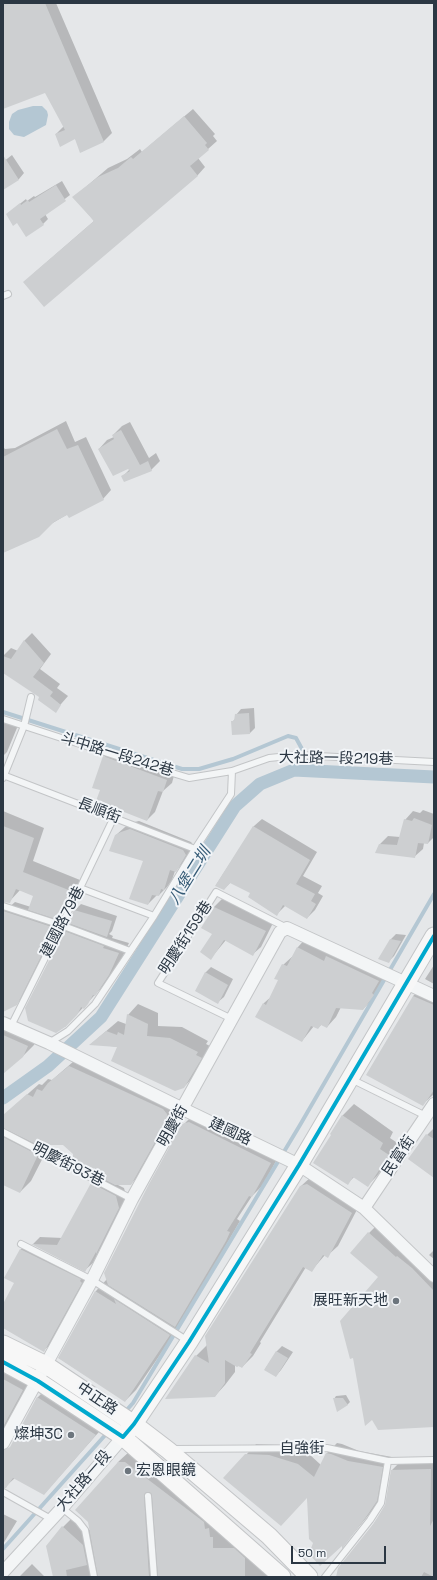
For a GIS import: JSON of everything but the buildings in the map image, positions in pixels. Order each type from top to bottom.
[{"type":"street","points":[[287,928],[434,996]]},
{"type":"street","name":"明慶街","points":[[3,1443],[92,1280],[132,1199],[280,932],[287,928]]},
{"type":"street","name":"大社路一段","points":[[3,1572],[62,1508],[129,1430],[189,1342],[299,1165],[405,982],[434,936]]},
{"type":"street","name":"建國路","points":[[7,1025],[49,1043],[299,1165],[364,1208],[434,1276]]},
{"type":"street","name":"民富街","points":[[364,1208],[434,1104]]},
{"type":"street","name":"中正路","points":[[3,1344],[46,1365],[129,1430],[282,1577]]},
{"type":"street","name":"中正路","points":[[3,1362],[168,1450],[269,1536],[309,1577]]},
{"type":"lane","points":[[3,776],[24,726],[31,697]]},
{"type":"lane","name":"斗中路一段242巷","points":[[3,719],[132,761],[190,778],[232,771]]},
{"type":"lane","name":"大社路一段219巷","points":[[232,771],[269,758],[299,755],[434,762]]},
{"type":"lane","points":[[49,1043],[68,1031],[95,1004],[154,916],[231,794],[232,771]]},
{"type":"lane","name":"長順街","points":[[3,776],[195,849]]},
{"type":"lane","name":"建國路79巷","points":[[7,1025],[61,925],[114,817]]},
{"type":"lane","points":[[80,888],[154,916]]},
{"type":"lane","name":"明慶街159巷","points":[[232,1019],[158,983],[216,892],[287,928]]},
{"type":"lane","points":[[3,906],[61,925],[130,951]]},
{"type":"lane","points":[[350,1078],[426,1116]]},
{"type":"lane","name":"明慶街93巷","points":[[3,1132],[132,1199]]},
{"type":"lane","points":[[21,1244],[92,1280],[189,1342]]},
{"type":"lane","name":"自強街","points":[[168,1450],[327,1448],[388,1461],[434,1460]]},
{"type":"lane","points":[[325,1577],[370,1520],[381,1503],[388,1461]]},
{"type":"lane","points":[[3,1492],[51,1519]]},
{"type":"lane","points":[[148,1496],[154,1577]]},
{"type":"lane","points":[[62,1508],[78,1521],[85,1530],[94,1577]]},
{"type":"water","points":[[33,106],[42,106],[47,111],[48,115],[46,125],[24,137],[14,135],[9,129],[9,122],[12,114],[18,110]]},
{"type":"waterway","points":[[3,712],[182,769],[199,769],[233,759],[288,736],[296,738],[314,771]]},
{"type":"waterway","name":"八堡二圳","points":[[3,1098],[48,1066],[101,1017],[235,806],[260,784],[294,770],[434,777]]},
{"type":"waterway","points":[[124,1413],[133,1403],[300,1125],[434,894]]},
{"type":"waterway","points":[[3,1549],[108,1432]]},
{"type":"transit line","points":[[123,1437],[134,1424],[189,1342],[299,1165],[434,936]]},
{"type":"transit line","points":[[3,1362],[38,1381],[123,1437]]},
{"type":"place","name":"展旺新天地","points":[[396,1301]]},
{"type":"place","name":"燦坤3C","points":[[71,1435]]},
{"type":"place","name":"宏恩眼鏡","points":[[128,1471]]}]
